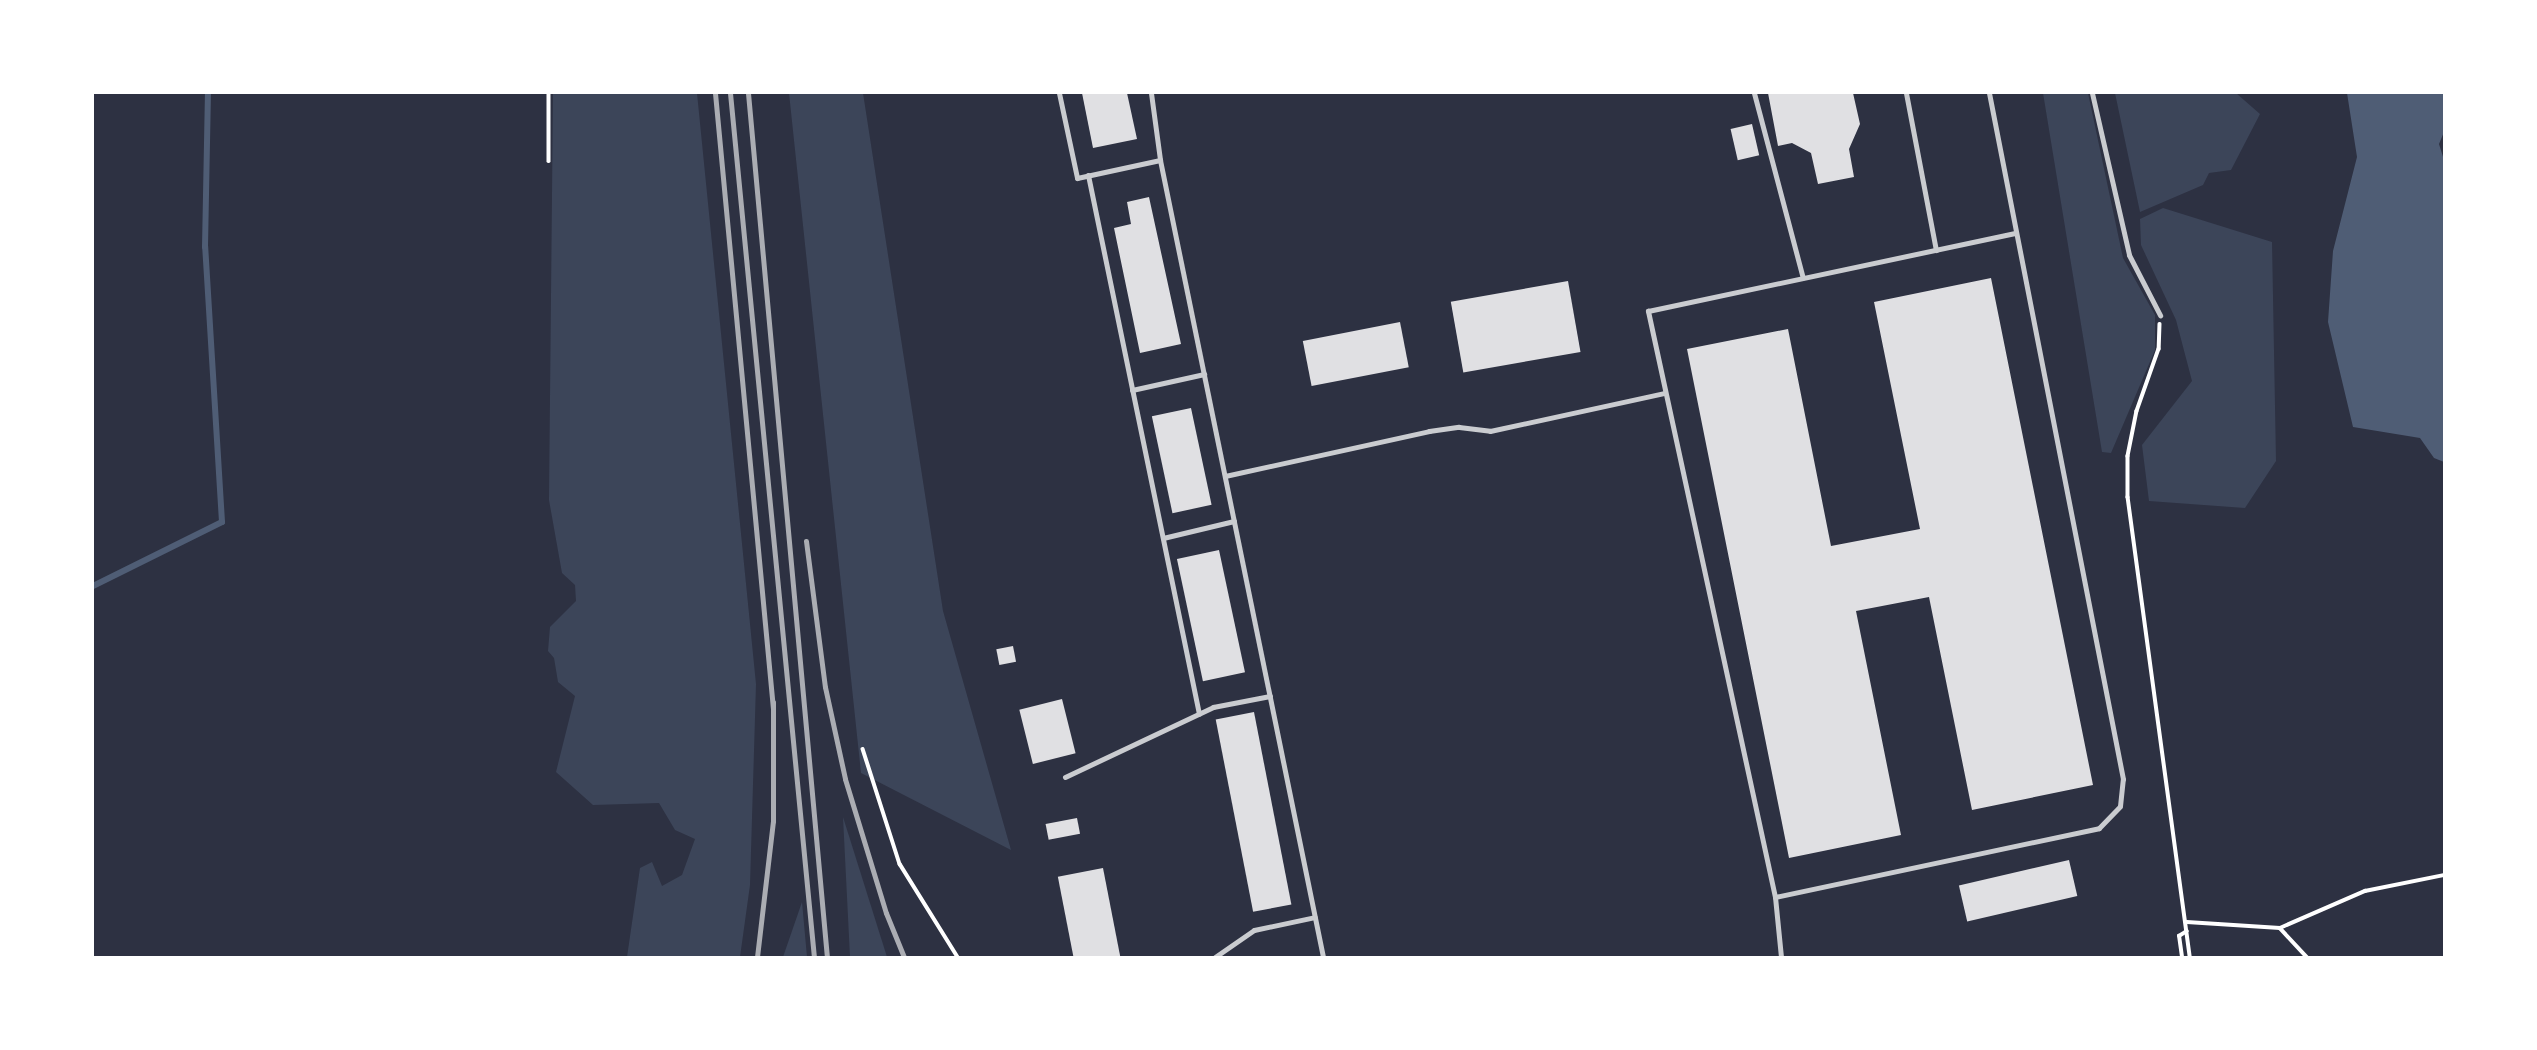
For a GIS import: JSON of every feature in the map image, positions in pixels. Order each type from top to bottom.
[{"type":"lane","points":[[1059,93],[1077,177],[1160,160]]},
{"type":"lane","points":[[1151,93],[1160,160],[1323,957]]},
{"type":"lane","points":[[1754,93],[1803,278]]},
{"type":"lane","points":[[1906,93],[1936,250]]},
{"type":"lane","points":[[1775,897],[2099,828],[2120,806],[2123,779],[2014,233],[1989,93]]},
{"type":"lane","points":[[2092,93],[2129,256],[2160,315]]},
{"type":"lane","points":[[1088,175],[1199,714]]},
{"type":"lane","points":[[1781,957],[1775,897],[1647,312],[2014,233]]},
{"type":"lane","points":[[1132,390],[1204,374]]},
{"type":"lane","points":[[1225,475],[1429,431],[1459,427],[1490,431],[1665,393]]},
{"type":"lane","points":[[1163,538],[1234,521]]},
{"type":"lane","points":[[1065,777],[1199,714],[1269,696]]},
{"type":"lane","points":[[1215,957],[1254,930],[1315,917]]},
{"type":"path","points":[[549,93],[549,162]]},
{"type":"path","points":[[2160,315],[2159,349],[2137,411],[2128,456],[2128,497],[2190,957]]},
{"type":"path","points":[[863,749],[900,864],[958,957]]},
{"type":"path","points":[[2186,922],[2280,928],[2365,891],[2444,875]]},
{"type":"path","points":[[2280,928],[2307,957]]},
{"type":"path","points":[[2182,957],[2179,936],[2188,931]]},
{"type":"shaded area","points":[[553,93],[697,93],[756,684],[750,885],[740,957],[627,957],[640,868],[652,862],[662,886],[682,875],[695,839],[675,830],[659,803],[593,805],[556,772],[575,696],[558,682],[554,658],[548,651],[550,627],[576,601],[575,585],[562,573],[549,500]]},
{"type":"shaded area","points":[[789,93],[863,93],[943,611],[1011,850],[861,773]]},
{"type":"shaded area","points":[[2043,93],[2088,93],[2123,258],[2155,315],[2155,350],[2111,453],[2102,452]]},
{"type":"shaded area","points":[[2115,93],[2236,93],[2260,114],[2231,170],[2209,173],[2203,185],[2140,212]]},
{"type":"shaded area","points":[[2347,93],[2444,93],[2444,132],[2439,144],[2444,160],[2444,462],[2434,458],[2420,438],[2353,427],[2328,322],[2333,251],[2357,157]]},
{"type":"shaded area","points":[[2163,208],[2272,242],[2276,461],[2245,508],[2149,501],[2142,445],[2192,381],[2176,320],[2141,245],[2140,219]]},
{"type":"shaded area","points":[[843,817],[887,957],[850,957]]},
{"type":"shaded area","points":[[802,902],[807,957],[783,957]]},
{"type":"building","points":[[1082,93],[1127,93],[1137,139],[1093,148]]},
{"type":"building","points":[[1768,93],[1853,93],[1860,124],[1849,149],[1854,177],[1818,184],[1811,153],[1792,143],[1778,146]]},
{"type":"building","points":[[1752,124],[1759,155],[1738,160],[1731,129]]},
{"type":"building","points":[[1149,197],[1181,344],[1140,353],[1114,228],[1131,224],[1127,202]]},
{"type":"building","points":[[1991,278],[2093,785],[1972,810],[1929,597],[1856,611],[1901,835],[1789,858],[1687,349],[1788,329],[1831,546],[1920,529],[1874,302]]},
{"type":"building","points":[[1568,281],[1581,352],[1463,373],[1451,302]]},
{"type":"building","points":[[1400,322],[1409,367],[1312,386],[1303,341]]},
{"type":"building","points":[[1191,408],[1212,505],[1172,513],[1152,416]]},
{"type":"building","points":[[1219,550],[1245,672],[1203,681],[1177,559]]},
{"type":"building","points":[[1013,646],[1016,662],[999,665],[996,649]]},
{"type":"building","points":[[1062,699],[1076,753],[1033,764],[1019,710]]},
{"type":"building","points":[[1254,712],[1291,904],[1253,912],[1216,719]]},
{"type":"building","points":[[1077,818],[1080,834],[1049,840],[1046,824]]},
{"type":"building","points":[[2069,860],[2077,896],[1967,921],[1959,885]]},
{"type":"building","points":[[1103,868],[1120,957],[1073,957],[1058,877]]},
{"type":"waterway","points":[[93,586],[222,522],[205,247],[208,93]]},
{"type":"railway","points":[[715,93],[773,709]]},
{"type":"railway","points":[[730,93],[814,957]]},
{"type":"railway","points":[[748,93],[827,957]]},
{"type":"railway","points":[[806,541],[825,687],[845,779],[886,913],[904,957]]},
{"type":"railway","points":[[757,957],[773,821],[773,702]]}]
